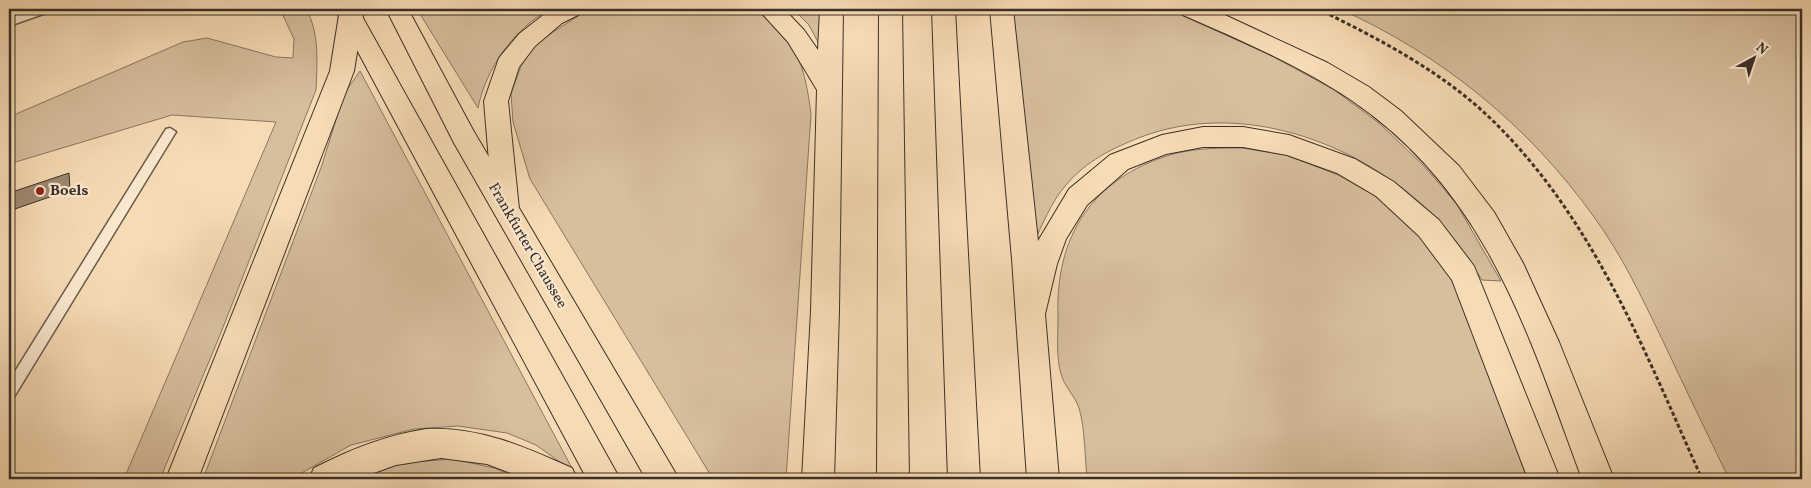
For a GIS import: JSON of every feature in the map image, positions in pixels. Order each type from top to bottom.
[{"type":"main road","name":"Frankfurter Chaussee","points":[[397,9],[463,136],[663,479]]},
{"type":"main road","points":[[506,209],[496,101],[508,64],[527,40],[554,17],[570,9]]},
{"type":"main road","points":[[769,9],[781,18],[802,43],[830,91]]},
{"type":"main road","points":[[818,479],[825,311],[831,9]]},
{"type":"main road","points":[[890,9],[893,479]]},
{"type":"main road","points":[[944,9],[964,479]]},
{"type":"main road","points":[[1001,9],[1031,312],[1043,479]]},
{"type":"main road","points":[[1191,9],[1276,47],[1359,94],[1392,118],[1445,169],[1474,204],[1501,250],[1526,300],[1598,479]]},
{"type":"main road","points":[[182,479],[342,71],[349,12]]},
{"type":"main road","points":[[349,12],[604,479]]},
{"type":"main road","points":[[1031,312],[1043,264],[1054,235],[1078,197],[1119,162],[1162,145],[1203,136],[1243,137],[1289,145],[1346,166],[1385,189],[1429,228],[1464,274],[1544,479]]},
{"type":"main road","points":[[325,479],[349,466],[392,451],[441,443],[482,448],[532,466],[561,479]]},
{"type":"lane","points":[[9,22],[45,9]]},
{"type":"lane","points":[[9,394],[170,132]]},
{"type":"path","points":[[1318,9],[1382,41],[1416,61],[1457,91],[1490,118],[1549,183],[1574,218],[1608,276],[1639,339],[1702,479]]},
{"type":"shaded area","points":[[280,9],[306,9],[310,18],[314,28],[317,49],[316,90],[220,335],[160,479],[124,479],[276,122],[172,115],[9,164],[9,117],[183,42],[207,38],[276,57],[293,58],[294,39]]},
{"type":"shaded area","points":[[417,9],[550,9],[525,27],[504,51],[488,78],[478,108]]},
{"type":"shaded area","points":[[589,9],[752,9],[767,18],[779,29],[796,53],[809,97],[811,114],[786,479],[713,479],[530,179],[513,122],[511,94],[521,66],[536,43]]},
{"type":"shaded area","points":[[793,9],[821,9],[819,44],[809,25]]},
{"type":"shaded area","points":[[1009,9],[1168,9],[1270,55],[1333,89],[1379,123],[1424,166],[1456,203],[1501,281],[1482,280],[1457,243],[1427,209],[1365,163],[1330,146],[1293,133],[1255,125],[1217,123],[1178,127],[1141,137],[1110,151],[1091,162],[1066,185],[1052,206],[1033,244]]},
{"type":"shaded area","points":[[1340,9],[1802,9],[1802,479],[1729,479],[1631,277],[1604,231],[1569,184],[1512,123],[1481,96],[1414,48],[1378,27]]},
{"type":"shaded area","points":[[360,71],[574,472],[536,445],[507,433],[458,426],[414,429],[351,445],[291,479],[203,479],[322,165],[344,94]]},
{"type":"shaded area","points":[[1242,148],[1286,155],[1338,175],[1377,197],[1420,235],[1449,275],[1476,331],[1527,479],[1087,479],[1081,416],[1077,404],[1062,378],[1058,353],[1059,288],[1063,261],[1072,236],[1084,215],[1099,195],[1119,179],[1143,166],[1170,155],[1188,151]]},
{"type":"shaded area","points":[[453,459],[494,468],[521,479],[355,479],[399,463]]},
{"type":"building","name":"Boels","points":[[69,173],[70,190],[9,211],[9,193]]},
{"type":"place","name":"Boels","points":[[40,191]]}]
